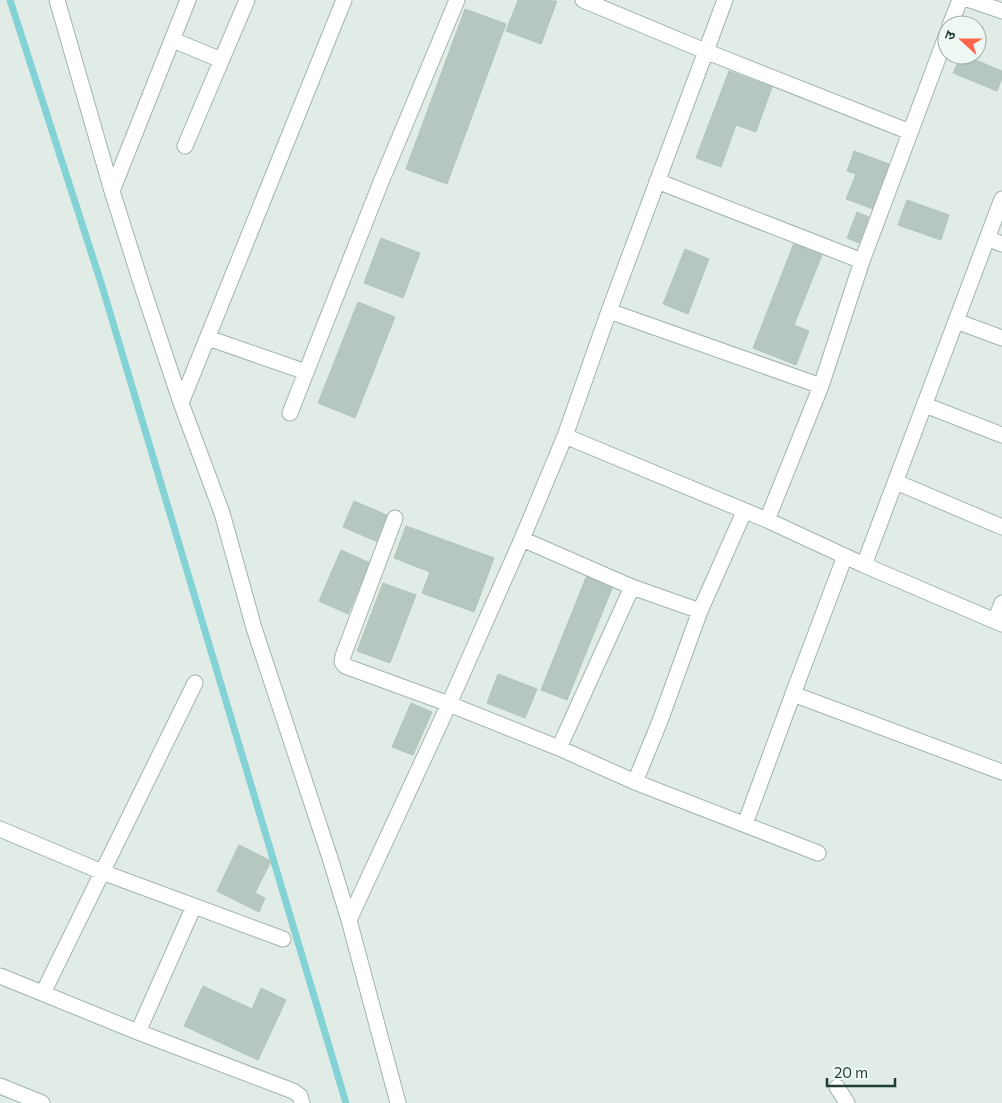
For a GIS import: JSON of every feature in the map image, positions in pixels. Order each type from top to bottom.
[{"type":"street","points":[[56,0],[112,191],[181,403],[222,513],[254,628],[349,920],[398,1103]]},
{"type":"street","points":[[112,191],[188,0]]},
{"type":"street","points":[[185,146],[246,0]]},
{"type":"street","points":[[181,403],[344,0]]},
{"type":"street","points":[[290,412],[381,182],[457,0]]},
{"type":"street","points":[[583,0],[705,51],[910,132]]},
{"type":"street","points":[[349,920],[449,704],[565,436],[609,311],[725,0]]},
{"type":"street","points":[[954,15],[960,0]]},
{"type":"street","points":[[970,0],[1002,11]]},
{"type":"street","points":[[173,40],[221,60]]},
{"type":"street","points":[[767,520],[821,386],[862,261],[937,60]]},
{"type":"street","points":[[657,181],[862,261]]},
{"type":"street","points":[[864,564],[1002,199]]},
{"type":"street","points":[[987,238],[1002,244]]},
{"type":"street","points":[[609,311],[821,386]]},
{"type":"street","points":[[956,321],[1002,338]]},
{"type":"street","points":[[208,338],[306,372]]},
{"type":"street","points":[[925,404],[1002,435]]},
{"type":"street","points":[[565,436],[767,520],[998,623],[1002,603]]},
{"type":"street","points":[[896,482],[1002,527]]},
{"type":"street","points":[[635,782],[660,721],[700,611],[744,512]]},
{"type":"street","points":[[395,518],[342,662],[345,666],[449,704],[559,748],[635,782],[818,853]]},
{"type":"street","points":[[522,539],[632,587],[700,611]]},
{"type":"street","points":[[744,824],[845,556]]},
{"type":"street","points":[[559,748],[632,587]]},
{"type":"street","points":[[43,993],[195,683]]},
{"type":"street","points":[[792,694],[1002,772]]},
{"type":"street","points":[[0,829],[102,872],[284,939]]},
{"type":"street","points":[[138,1032],[194,906]]},
{"type":"street","points":[[0,976],[293,1092],[300,1096],[302,1103]]},
{"type":"street","points":[[837,1087],[847,1103]]},
{"type":"street","points":[[2,1091],[42,1103]]},
{"type":"building","points":[[518,0],[557,1],[541,44],[506,31]]},
{"type":"building","points":[[465,9],[506,24],[447,184],[406,169]]},
{"type":"building","points":[[957,65],[987,65],[1002,71],[1002,78],[997,91],[953,73]]},
{"type":"building","points":[[729,71],[772,87],[756,132],[736,125],[721,167],[696,158]]},
{"type":"building","points":[[854,151],[889,164],[873,209],[846,199],[856,174],[847,171]]},
{"type":"building","points":[[907,200],[949,215],[941,240],[898,225]]},
{"type":"building","points":[[857,212],[869,217],[859,243],[847,238]]},
{"type":"building","points":[[381,238],[420,253],[403,298],[364,283]]},
{"type":"building","points":[[794,243],[822,255],[794,325],[809,331],[796,365],[753,348]]},
{"type":"building","points":[[685,249],[709,259],[688,314],[663,304]]},
{"type":"building","points":[[358,302],[395,317],[355,418],[318,403]]},
{"type":"building","points":[[354,501],[389,516],[378,542],[343,527]]},
{"type":"building","points":[[406,526],[494,558],[474,612],[422,593],[430,572],[394,558]]},
{"type":"building","points":[[341,550],[370,563],[348,614],[319,601]]},
{"type":"building","points":[[587,575],[613,586],[567,700],[541,690]]},
{"type":"building","points":[[383,583],[416,595],[390,663],[357,651]]},
{"type":"building","points":[[498,674],[537,689],[525,718],[487,703]]},
{"type":"building","points":[[411,703],[432,712],[413,755],[392,747]]},
{"type":"building","points":[[239,845],[271,861],[255,893],[265,898],[259,912],[217,891]]},
{"type":"building","points":[[203,986],[252,1009],[261,988],[286,1000],[258,1060],[184,1026]]},
{"type":"waterway","points":[[10,0],[102,286],[346,1103]]}]
